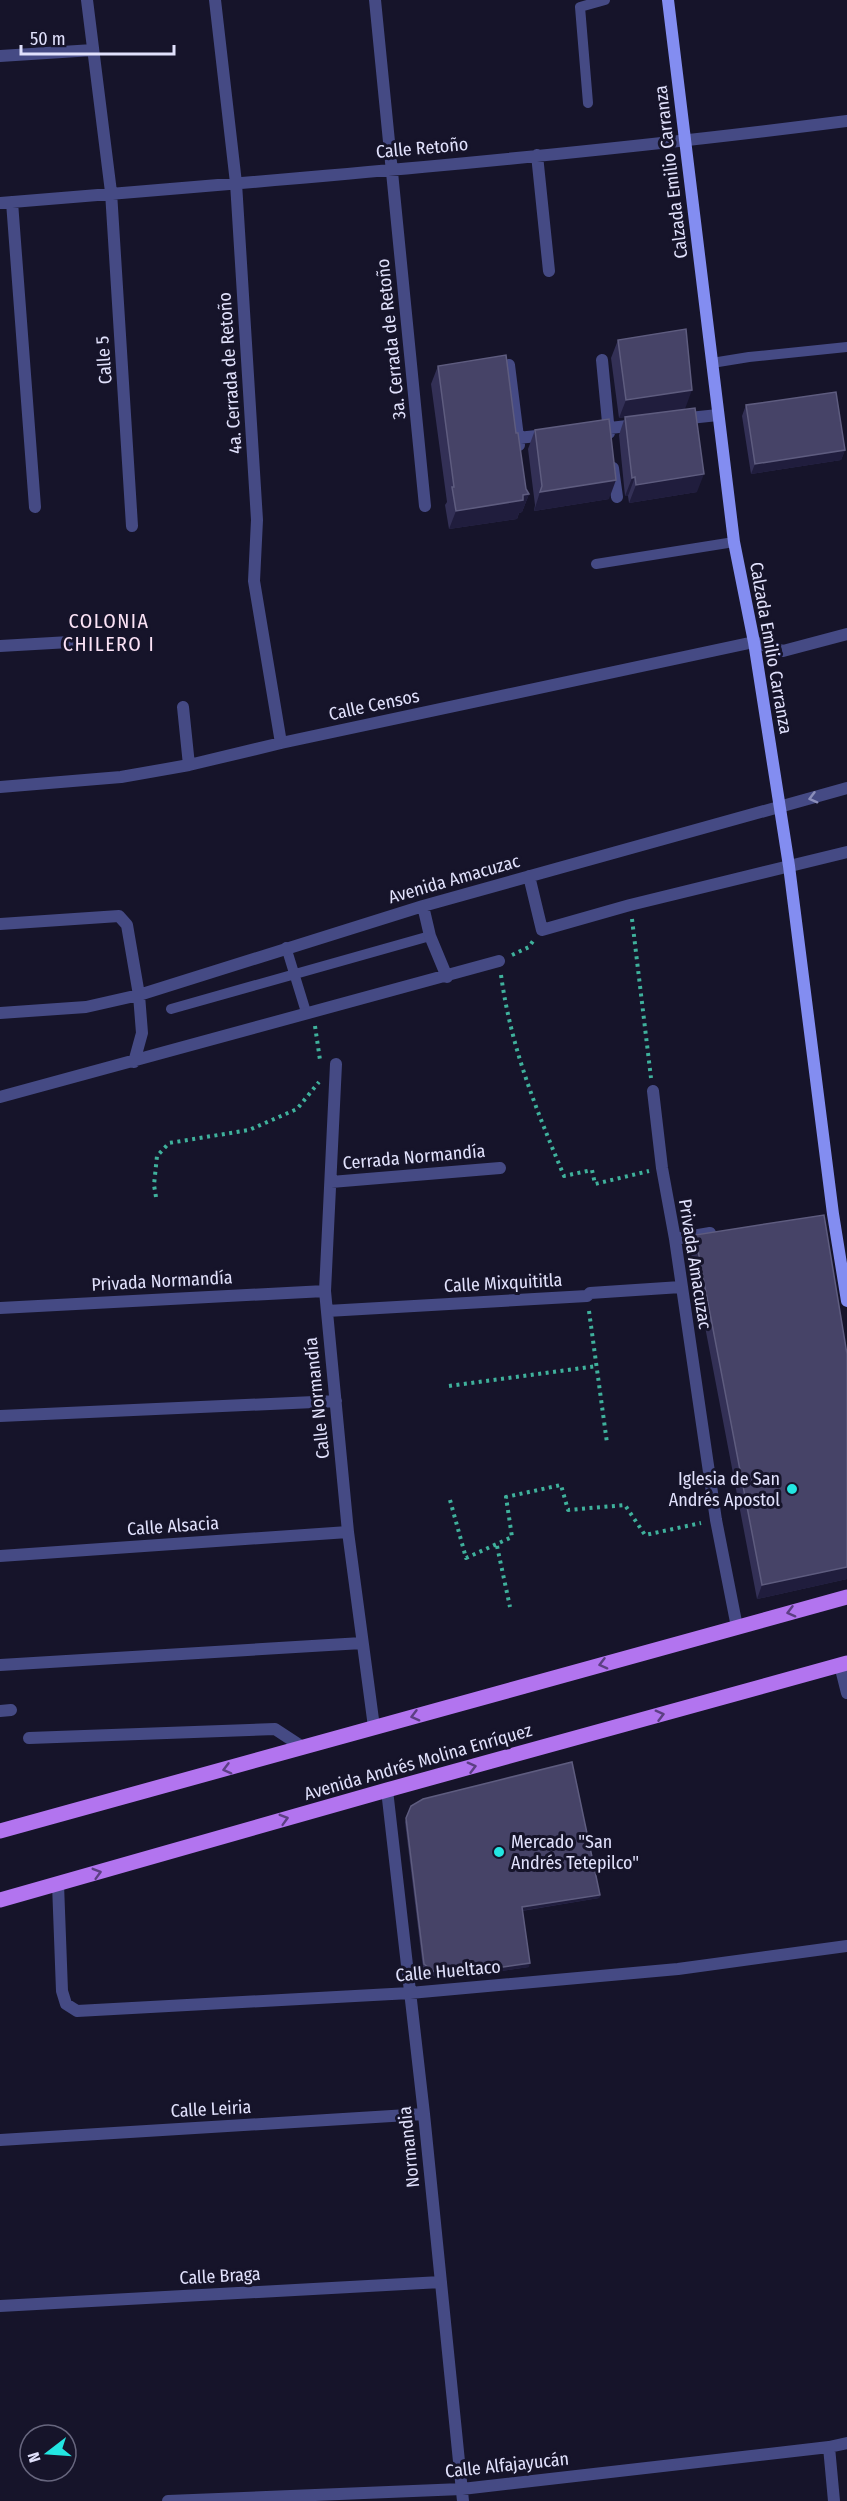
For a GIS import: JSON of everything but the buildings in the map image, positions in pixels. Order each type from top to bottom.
[{"type":"main road","points":[[0,1832],[847,1597]]},
{"type":"main road","name":"Avenida Andrés Molina Enríquez","points":[[0,1900],[845,1661]]},
{"type":"street","name":"Calle 5","points":[[87,0],[111,192],[132,526]]},
{"type":"street","name":"4a. Cerrada de Retoño","points":[[215,0],[236,183],[257,520],[254,581],[281,743]]},
{"type":"street","name":"3a. Cerrada de Retoño","points":[[375,0],[425,506]]},
{"type":"street","name":"Calzada Emilio Carranza","points":[[668,0],[734,542],[754,642],[789,866],[828,1215],[847,1301]]},
{"type":"street","points":[[0,56],[93,50]]},
{"type":"street","name":"Calle Retoño","points":[[6,202],[686,141],[847,120]]},
{"type":"street","points":[[537,155],[549,271]]},
{"type":"street","points":[[6,202],[35,507]]},
{"type":"street","points":[[602,360],[617,497]]},
{"type":"street","points":[[509,365],[521,461]]},
{"type":"street","points":[[671,420],[718,415]]},
{"type":"street","points":[[586,431],[650,423]]},
{"type":"street","points":[[518,438],[563,433]]},
{"type":"street","points":[[754,642],[783,651],[847,634]]},
{"type":"street","points":[[0,646],[87,641]]},
{"type":"street","name":"Calle Censos","points":[[0,787],[121,777],[189,765],[281,743],[754,642]]},
{"type":"street","points":[[183,707],[189,765]]},
{"type":"street","name":"Avenida Amacuzac","points":[[0,1013],[86,1007],[139,995],[286,947],[423,906],[847,788]]},
{"type":"street","points":[[529,876],[542,930],[630,905],[847,852]]},
{"type":"street","points":[[423,906],[430,936],[447,976]]},
{"type":"street","points":[[0,924],[119,916],[127,925],[139,995],[142,1033],[134,1062]]},
{"type":"street","points":[[0,1097],[499,961]]},
{"type":"street","name":"Calle Normandía","points":[[336,1064],[325,1291],[348,1532],[374,1727]]},
{"type":"street","name":"Privada Amacuzac","points":[[652,1090],[716,1520],[737,1627]]},
{"type":"street","name":"Cerrada Normandía","points":[[331,1182],[500,1168]]},
{"type":"street","points":[[675,1239],[720,1232]]},
{"type":"street","name":"Calle Mixquititla","points":[[327,1311],[587,1296],[590,1293],[681,1287]]},
{"type":"street","name":"Privada Normandía","points":[[0,1308],[325,1291]]},
{"type":"street","points":[[0,1416],[336,1401]]},
{"type":"street","name":"Calle Alsacia","points":[[0,1556],[348,1532]]},
{"type":"street","points":[[0,1665],[362,1643]]},
{"type":"street","points":[[845,1661],[847,1694]]},
{"type":"street","points":[[29,1738],[275,1729],[304,1748]]},
{"type":"street","name":"Normandia","points":[[387,1790],[424,2114],[462,2495]]},
{"type":"street","name":"Calle Hueltaco","points":[[58,1884],[62,1991],[66,2004],[77,2011],[410,1993],[678,1969],[847,1946]]},
{"type":"street","name":"Calle Leiria","points":[[0,2140],[424,2114]]},
{"type":"street","name":"Calle Braga","points":[[0,2306],[441,2282]]},
{"type":"street","name":"Calle Alfajayucán","points":[[168,2501],[462,2495],[847,2443]]},
{"type":"street","points":[[829,2447],[834,2501]]},
{"type":"lane","points":[[588,103],[580,7],[605,0]]},
{"type":"lane","points":[[712,363],[847,347]]},
{"type":"lane","points":[[596,564],[734,542]]},
{"type":"lane","points":[[171,1009],[430,936]]},
{"type":"lane","points":[[286,947],[306,1012]]},
{"type":"path","points":[[630,905],[652,1090]]},
{"type":"path","points":[[542,930],[529,947],[499,961],[510,1029],[531,1095],[564,1176],[592,1170],[595,1184],[662,1168]]},
{"type":"path","points":[[306,1012],[316,1027],[320,1062]]},
{"type":"path","points":[[156,1197],[154,1185],[157,1156],[169,1143],[249,1130],[297,1109],[320,1081],[320,1071]]},
{"type":"path","points":[[587,1296],[607,1443]]},
{"type":"path","points":[[449,1386],[597,1366]]},
{"type":"path","points":[[450,1500],[466,1558],[512,1537],[506,1497],[561,1485],[568,1510],[625,1505],[645,1535],[716,1520]]},
{"type":"path","points":[[497,1545],[510,1606]]},
{"type":"place","name":"Iglesia de San Andrés Apostol","points":[[792,1489]]},
{"type":"place","name":"Mercado \"San Andrés Tetepilco\"","points":[[499,1852]]},
{"type":"district","name":"COLONIA CHILERO I","points":[[109,632]]}]
